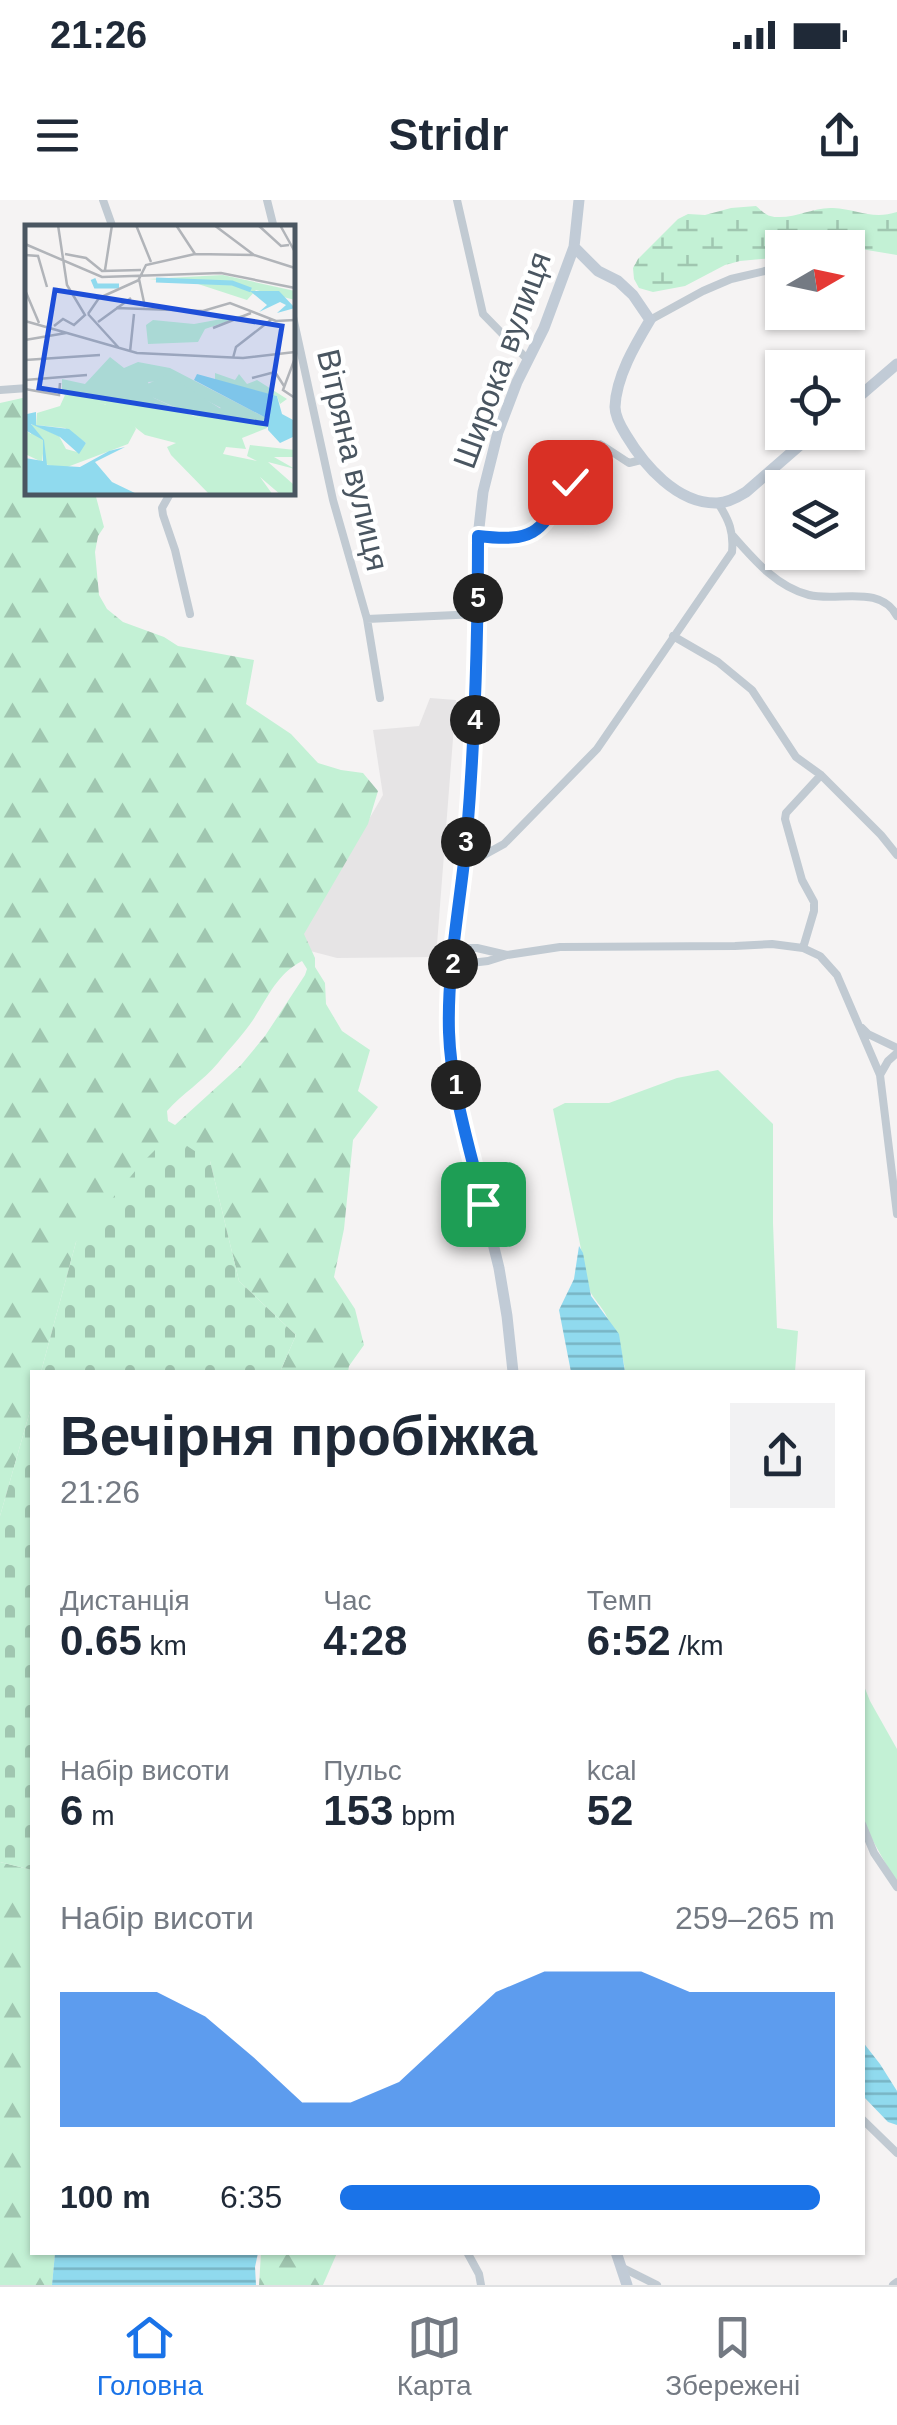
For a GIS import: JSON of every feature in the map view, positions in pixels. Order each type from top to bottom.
[{"type":"main road","name":"Широка вулиця","points":[[513,1370],[499,1268],[458,1100],[449,1030],[474,747],[482,492],[517,382],[550,313],[574,246],[579,200]]},
{"type":"main road","points":[[574,246],[598,271],[618,281],[633,295],[650,320],[625,363],[615,408],[618,422],[641,460],[668,484],[692,498],[718,504],[746,492],[794,450]]},
{"type":"main road","points":[[865,391],[897,364]]},
{"type":"main road","points":[[617,2255],[627,2285]]},
{"type":"street","points":[[103,200],[112,225]]},
{"type":"street","points":[[267,200],[273,225]]},
{"type":"street","points":[[458,200],[484,314],[528,360]]},
{"type":"street","points":[[650,320],[731,279],[765,271]]},
{"type":"street","name":"Вітряна вулиця","points":[[295,326],[333,500],[367,619],[380,698]]},
{"type":"street","points":[[0,390],[25,388]]},
{"type":"street","points":[[478,536],[517,539],[542,527],[588,450],[600,444],[629,463],[641,460]]},
{"type":"street","points":[[168,495],[162,515],[190,614]]},
{"type":"street","points":[[718,504],[734,536],[778,580],[810,596],[879,598],[892,606],[897,616]]},
{"type":"street","points":[[464,866],[504,844],[597,749],[732,552],[734,536]]},
{"type":"street","name":"Вітряна вулиця","points":[[367,619],[478,614]]},
{"type":"street","points":[[673,636],[718,662],[752,690],[796,756],[821,775],[897,855]]},
{"type":"street","points":[[803,948],[814,902],[802,880],[785,819],[786,813],[821,775]]},
{"type":"street","points":[[454,954],[471,963],[560,947],[772,944],[803,948],[820,956],[837,975],[880,1075],[897,1214]]},
{"type":"street","points":[[454,954],[477,948],[507,955]]},
{"type":"street","points":[[859,1025],[897,1051],[880,1075]]},
{"type":"street","points":[[865,1831],[874,1853],[897,1887]]},
{"type":"street","points":[[865,2122],[897,2153]]},
{"type":"street","points":[[469,2255],[481,2285]]},
{"type":"street","points":[[620,2268],[657,2285]]},
{"type":"shaded area","points":[[430,698],[456,700],[436,957],[337,958],[295,947],[383,795],[373,730],[419,726]]},
{"type":"green space","points":[[756,206],[777,217],[826,208],[872,215],[897,212],[897,255],[865,250],[865,230],[765,230],[765,259],[725,265],[685,286],[653,292],[639,288],[633,268],[638,259],[678,219]]},
{"type":"green space","points":[[25,397],[25,495],[96,495],[104,527],[95,552],[99,595],[107,609],[123,622],[178,646],[254,660],[246,704],[291,734],[318,763],[363,773],[378,791],[368,824],[304,934],[325,983],[326,1004],[342,1031],[370,1050],[358,1091],[378,1107],[353,1140],[344,1229],[334,1277],[355,1309],[364,1345],[348,1370],[281,1370],[296,1335],[239,1281],[210,1161],[76,1242],[42,1370],[30,1370],[30,1411],[0,1516],[0,403]],"holes":[[[302,961],[307,969],[241,1065],[175,1125],[168,1121],[167,1111],[218,1063],[249,1026],[279,979]]]},
{"type":"green space","points":[[718,1070],[773,1124],[777,1328],[798,1331],[795,1370],[625,1370],[613,1330],[589,1289],[553,1109],[565,1103],[609,1103],[677,1078]]},
{"type":"green space","points":[[165,1140],[181,1142],[210,1161],[239,1281],[296,1335],[281,1370],[42,1370],[76,1242]]},
{"type":"green space","points":[[30,1411],[30,1870],[0,1862],[0,1516]]},
{"type":"green space","points":[[865,1688],[897,1749],[897,1884],[865,1827]]},
{"type":"green space","points":[[0,1862],[30,1870],[30,2255],[55,2255],[52,2285],[0,2285]]},
{"type":"green space","points":[[261,2255],[336,2255],[323,2285],[259,2285]]},
{"type":"water","points":[[579,1246],[591,1296],[619,1334],[625,1370],[571,1370],[559,1310],[574,1279]]},
{"type":"water","points":[[865,2045],[897,2091],[897,2125],[888,2122],[865,2098]]},
{"type":"water","points":[[55,2255],[258,2255],[256,2285],[52,2285]]},
{"type":"route","points":[[483,1204],[458,1100],[449,1030],[474,747],[478,536],[517,539],[530,535],[542,527],[570,482]]}]
